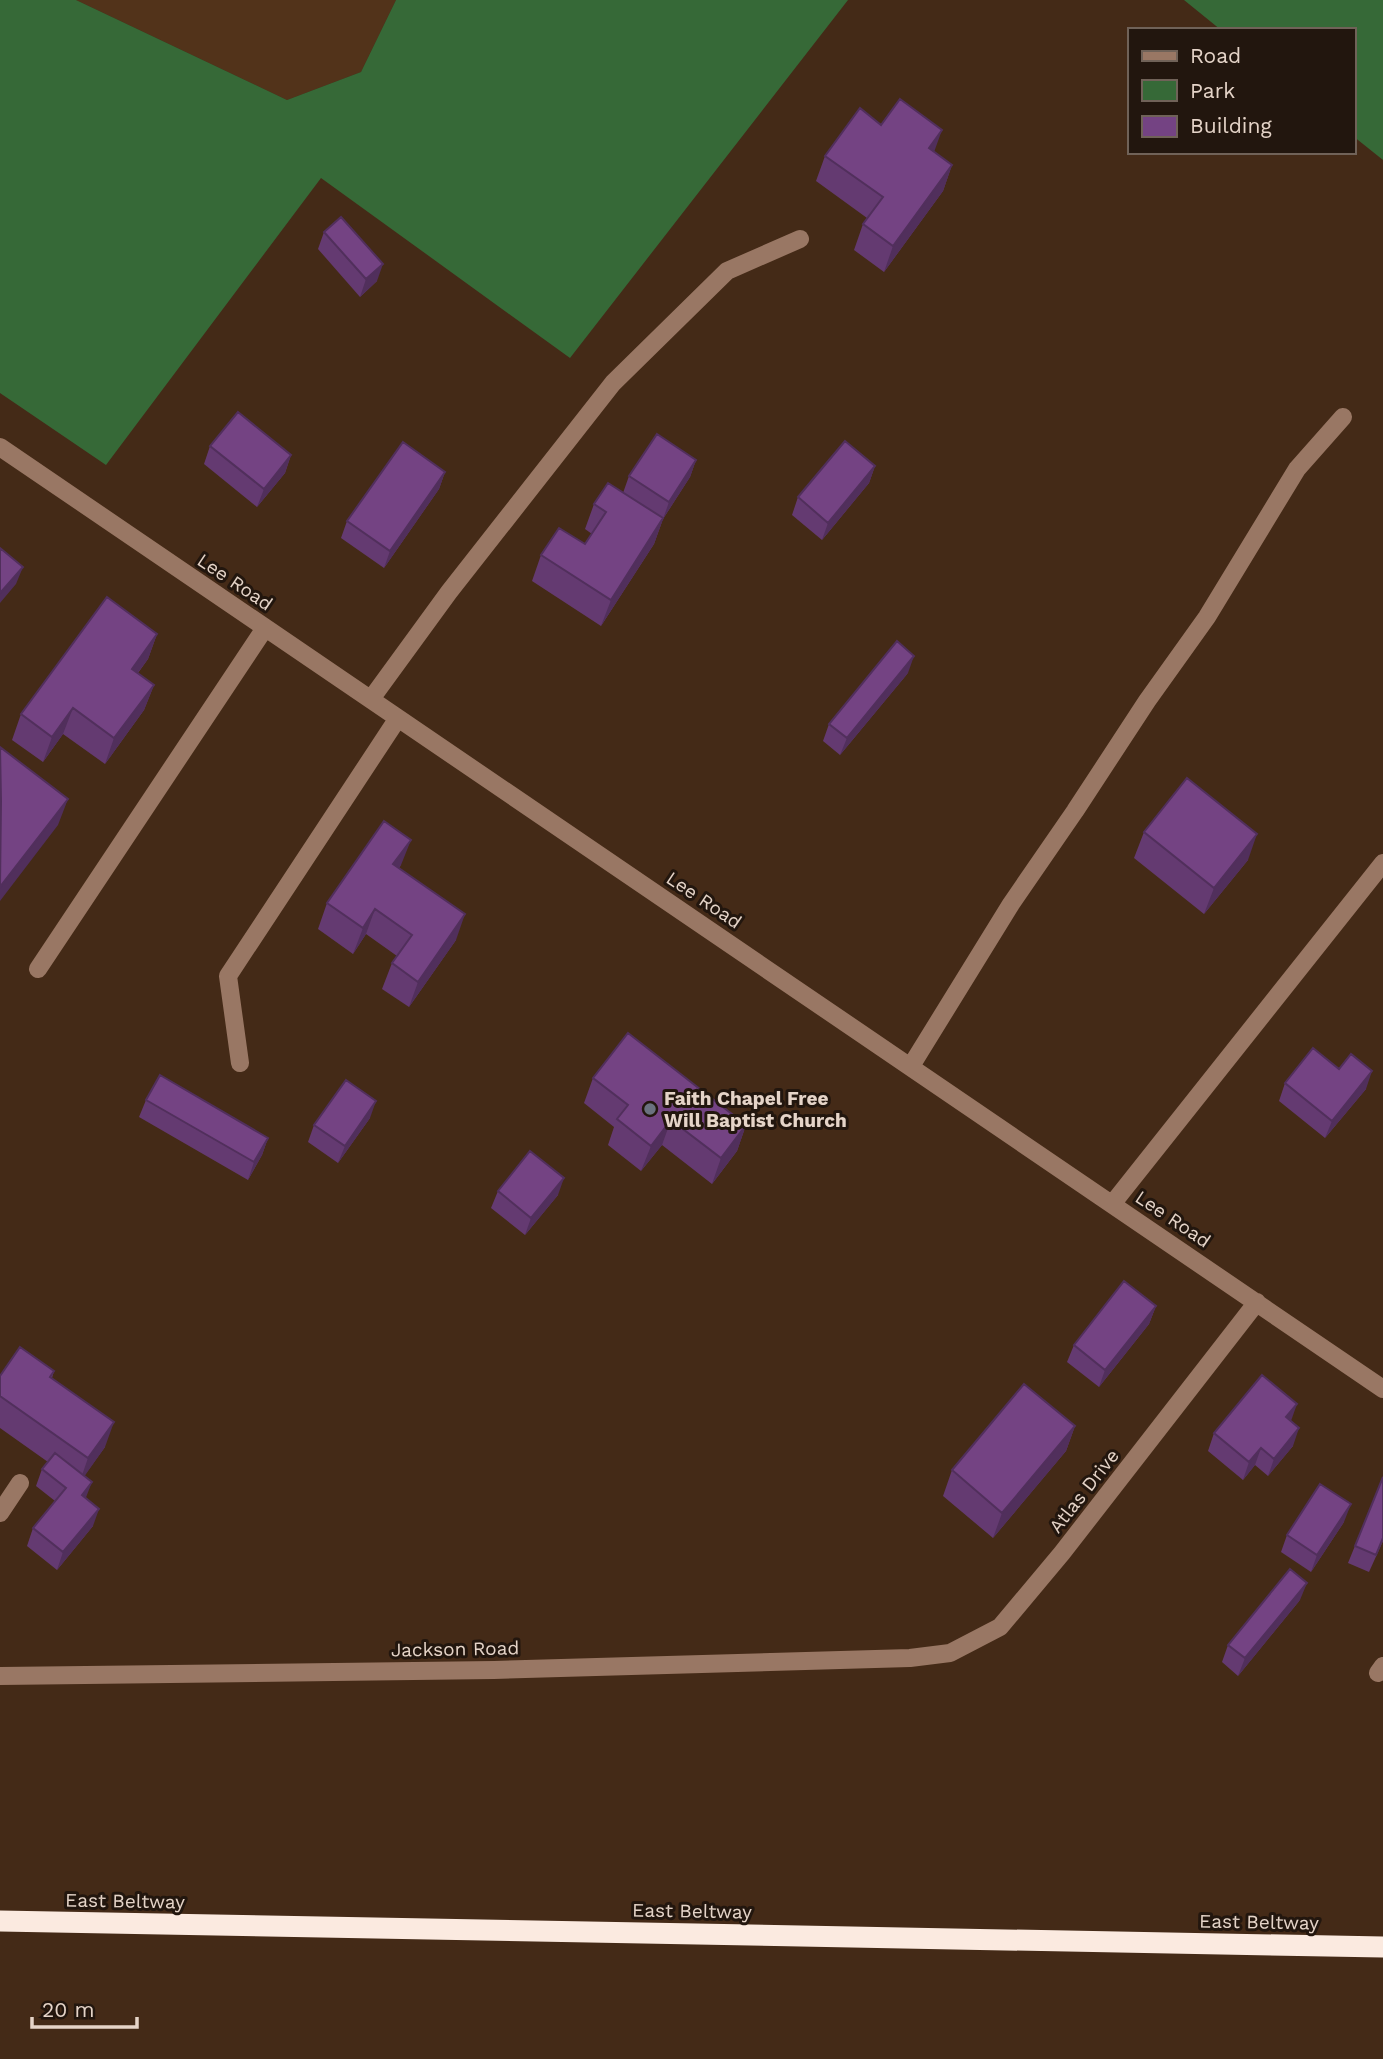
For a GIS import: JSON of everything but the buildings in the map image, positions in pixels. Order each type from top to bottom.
[{"type":"highway","name":"East Beltway","points":[[0,1921],[1383,1947]]},
{"type":"street","points":[[371,699],[449,592],[613,383],[727,271],[800,239]]},
{"type":"street","points":[[911,1066],[1011,904],[1076,811],[1147,701],[1207,617],[1297,469],[1343,417]]},
{"type":"street","name":"Lee Road","points":[[0,447],[1383,1389]]},
{"type":"street","points":[[38,969],[265,628]]},
{"type":"street","points":[[240,1063],[228,976],[398,718]]},
{"type":"street","points":[[1113,1203],[1383,863]]},
{"type":"street","name":"Atlas Drive","points":[[910,1658],[950,1653],[1000,1627],[1062,1553],[1257,1302]]},
{"type":"street","points":[[0,1513],[20,1483]]},
{"type":"street","name":"Jackson Road","points":[[0,1676],[494,1670],[910,1658]]},
{"type":"shaded area","points":[[76,0],[396,0],[361,72],[287,100]]},
{"type":"green space","points":[[0,0],[76,0],[287,100],[361,72],[396,0],[848,0],[570,358],[321,178],[106,465],[0,393]]},
{"type":"green space","points":[[1184,0],[1383,0],[1383,160],[1355,138],[1355,28],[1219,28]]},
{"type":"place","name":"Faith Chapel Free Will Baptist Church","points":[[650,1109]]}]
